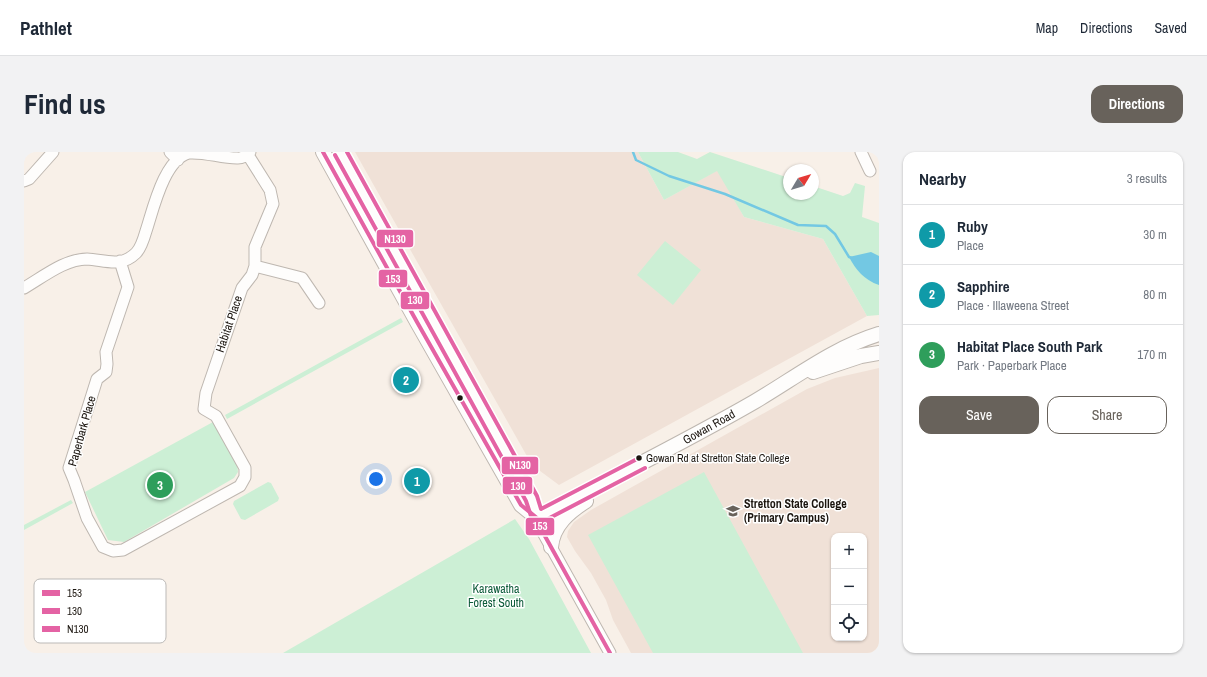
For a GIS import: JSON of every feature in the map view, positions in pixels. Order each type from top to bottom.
[{"type":"main road","points":[[323,152],[521,505],[537,518]]},
{"type":"main road","points":[[340,152],[532,499],[537,518]]},
{"type":"main road","points":[[342,186],[351,171]]},
{"type":"main road","points":[[417,322],[430,314]]},
{"type":"main road","name":"Gowan Road","points":[[537,518],[695,435],[795,378],[824,358],[879,334]]},
{"type":"main road","name":"Gowan Road","points":[[795,378],[861,356],[879,353]]},
{"type":"main road","points":[[551,547],[551,541],[555,532],[569,513],[593,497],[616,477]]},
{"type":"street","points":[[24,182],[29,179],[53,152]]},
{"type":"street","points":[[24,288],[70,261],[87,259],[117,263],[137,253],[144,240],[164,176],[174,162],[174,156],[187,153],[208,152],[238,159],[249,154]]},
{"type":"street","points":[[861,152],[870,171]]},
{"type":"street","name":"Habitat Place","points":[[204,408],[206,393],[242,288],[252,275],[255,266],[255,246],[273,204],[270,190],[249,154]]},
{"type":"street","name":"Paperbark Place","points":[[120,262],[128,287],[106,352],[108,364],[106,372],[97,379],[69,468],[87,518],[103,547],[113,551],[123,550],[240,486],[245,477],[245,468],[216,416],[204,408]]},
{"type":"street","points":[[255,266],[302,278],[319,303]]},
{"type":"street","points":[[537,518],[551,547],[610,653]]},
{"type":"shaded area","points":[[355,152],[638,152],[664,200],[718,170],[744,217],[823,239],[867,316],[559,485],[532,465]]},
{"type":"shaded area","name":"Stretton State College (Primary Campus)","points":[[879,368],[879,653],[631,653],[613,620],[606,600],[591,573],[567,537],[568,531],[574,522],[591,510],[807,389],[835,378]]},
{"type":"green space","points":[[638,152],[678,152],[697,159],[710,152],[783,176],[783,200],[819,200],[819,188],[843,196],[850,193],[855,183],[865,186],[862,217],[879,223],[879,315],[867,316],[823,239],[744,217],[717,171],[664,200]]},
{"type":"green space","points":[[665,241],[701,270],[673,305],[637,275]]},
{"type":"green space","points":[[401,318],[403,322],[227,419],[225,415]]},
{"type":"green space","points":[[213,422],[237,463],[238,472],[234,478],[124,542],[108,540],[85,492]]},
{"type":"green space","points":[[704,472],[803,653],[653,653],[588,535]]},
{"type":"green space","points":[[268,482],[271,483],[279,498],[278,501],[245,520],[241,519],[233,504],[234,501]]},
{"type":"green space","points":[[71,500],[73,503],[24,530],[24,525]]},
{"type":"green space","name":"Karawatha Forest South","points":[[515,519],[529,539],[591,653],[283,653]]},
{"type":"water","points":[[871,252],[879,256],[879,285],[861,274],[849,257]]},
{"type":"waterway","points":[[633,152],[636,160],[669,176],[725,194],[798,225],[826,226],[835,234],[849,257],[852,258]]},
{"type":"transit line","name":"153","points":[[323,152],[521,505],[537,518],[541,529],[610,653]]},
{"type":"transit line","name":"N130","points":[[347,152],[537,496],[541,509],[639,458]]},
{"type":"transit line","name":"130","points":[[335,155],[526,501],[533,522],[536,524],[540,523],[645,468]]},
{"type":"place","name":"Sapphire","points":[[406,380]]},
{"type":"place","name":"Gowan Rd at Stretton State College","points":[[639,458]]},
{"type":"place","name":"Ruby","points":[[417,481]]},
{"type":"place","name":"Habitat Place South Park","points":[[160,485]]},
{"type":"place","name":"Stretton State College (Primary Campus)","points":[[733,511]]}]
